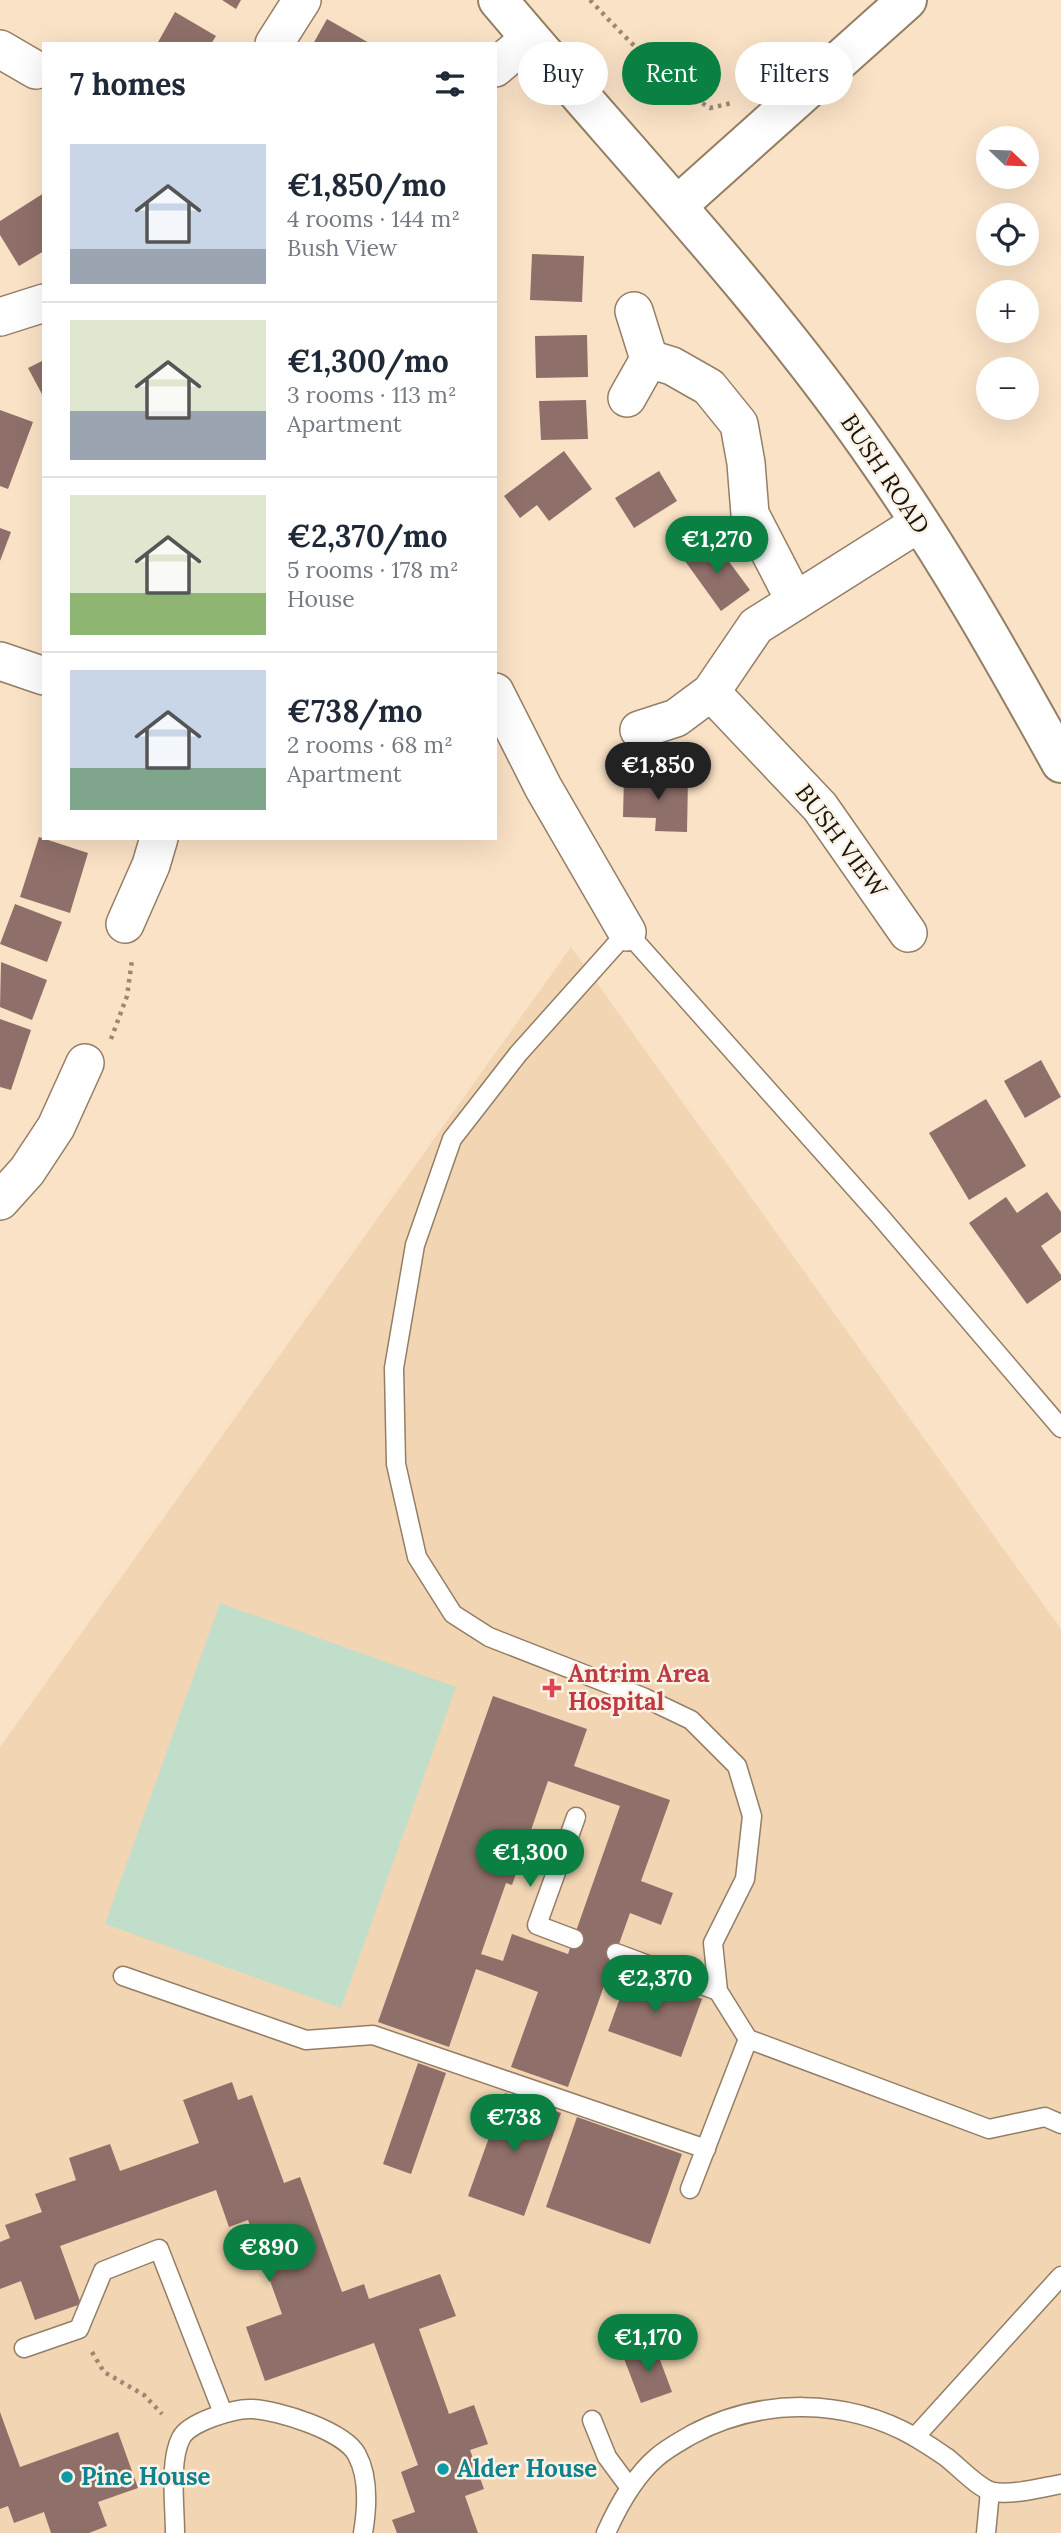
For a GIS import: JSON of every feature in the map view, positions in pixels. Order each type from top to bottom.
[{"type":"main road","name":"BUSH ROAD","points":[[498,0],[678,205],[817,376],[879,460],[1008,667],[1061,763]]},
{"type":"main road","points":[[678,205],[908,0]]},
{"type":"street","points":[[275,42],[302,0]]},
{"type":"street","points":[[497,66],[530,38]]},
{"type":"street","points":[[0,49],[36,70]]},
{"type":"street","points":[[0,317],[42,304]]},
{"type":"street","points":[[627,398],[649,359],[634,311]]},
{"type":"street","points":[[649,359],[672,366],[709,387],[739,424],[746,463],[750,514],[796,601]]},
{"type":"street","points":[[639,730],[676,718],[711,692],[756,626],[919,523]]},
{"type":"street","points":[[0,661],[42,675]]},
{"type":"street","name":"BUSH VIEW","points":[[711,692],[820,807],[908,933]]},
{"type":"street","points":[[497,696],[543,787],[627,932]]},
{"type":"street","points":[[125,924],[147,876],[158,840]]},
{"type":"street","points":[[0,1201],[27,1171],[56,1127],[85,1063]]},
{"type":"lane","points":[[1061,1428],[879,1215],[627,932],[518,1054],[452,1139],[415,1245],[394,1368],[396,1464],[417,1557],[453,1614],[489,1637],[645,1698],[691,1720],[737,1766],[752,1816],[745,1879],[713,1943],[718,1991],[748,2039],[989,2129],[1045,2117],[1061,2124]]},
{"type":"lane","points":[[574,1939],[537,1925],[576,1817]]},
{"type":"lane","points":[[615,1954],[718,1991]]},
{"type":"lane","points":[[123,1976],[306,2040],[373,2035],[706,2149]]},
{"type":"lane","points":[[690,2189],[748,2039]]},
{"type":"lane","points":[[24,2348],[79,2329],[103,2271],[159,2249],[223,2413]]},
{"type":"lane","points":[[915,2437],[1061,2276]]},
{"type":"lane","points":[[606,2533],[630,2488],[656,2458],[679,2442],[723,2420],[747,2412],[793,2406],[838,2409],[877,2420],[915,2437],[945,2456],[990,2491],[1009,2492],[1061,2484]]},
{"type":"lane","points":[[175,2533],[174,2459],[181,2436],[202,2421],[223,2413],[251,2408],[323,2429],[345,2441],[357,2454],[365,2478],[363,2533]]},
{"type":"lane","points":[[592,2420],[607,2457],[630,2488]]},
{"type":"lane","points":[[986,2533],[990,2491]]},
{"type":"path","points":[[590,0],[645,58],[678,88],[710,108],[735,103]]},
{"type":"path","points":[[85,1063],[114,1036],[127,996],[133,956],[125,924]]},
{"type":"path","points":[[79,2329],[104,2372],[144,2395],[181,2436]]},
{"type":"shaded area","name":"Antrim Area Hospital","points":[[571,947],[1061,1629],[1061,2533],[0,2533],[0,1747]]},
{"type":"green space","points":[[220,1603],[456,1687],[341,2008],[105,1924]]},
{"type":"building","points":[[222,0],[241,0],[236,9]]},
{"type":"building","points":[[175,12],[216,36],[212,42],[158,42]]},
{"type":"building","points":[[327,19],[367,42],[314,42]]},
{"type":"building","points":[[42,194],[42,252],[19,266],[0,235],[0,221]]},
{"type":"building","points":[[532,254],[584,256],[582,302],[530,300]]},
{"type":"building","points":[[587,335],[588,377],[536,378],[535,336]]},
{"type":"building","points":[[42,361],[42,394],[28,368]]},
{"type":"building","points":[[586,400],[588,439],[541,440],[539,401]]},
{"type":"building","points":[[0,410],[33,422],[8,489],[0,486]]},
{"type":"building","points":[[564,451],[592,489],[549,521],[537,505],[520,518],[504,496]]},
{"type":"building","points":[[659,471],[677,501],[634,528],[615,498]]},
{"type":"building","points":[[0,528],[11,532],[0,561]]},
{"type":"building","points":[[713,540],[750,590],[721,611],[685,561]]},
{"type":"building","points":[[624,777],[688,779],[687,832],[655,831],[656,818],[623,817]]},
{"type":"building","points":[[39,837],[88,853],[70,913],[20,897]]},
{"type":"building","points":[[15,904],[62,922],[47,962],[0,944]]},
{"type":"building","points":[[1,962],[47,980],[32,1020],[0,1007]]},
{"type":"building","points":[[0,1019],[31,1030],[11,1090],[0,1087]]},
{"type":"building","points":[[1041,1060],[1061,1097],[1025,1118],[1004,1081]]},
{"type":"building","points":[[986,1099],[1026,1166],[969,1200],[929,1133]]},
{"type":"building","points":[[1047,1192],[1061,1212],[1061,1232],[1041,1246],[1061,1275],[1061,1280],[1027,1304],[969,1223],[1006,1197],[1017,1213]]},
{"type":"building","points":[[493,1696],[587,1729],[574,1766],[670,1800],[641,1881],[673,1893],[661,1925],[630,1913],[568,2087],[511,2067],[538,1992],[476,1969],[449,2047],[378,2022]],"holes":[[[548,1781],[620,1806],[568,1954],[512,1934],[503,1961],[481,1954],[506,1883],[512,1885]]]},
{"type":"building","points":[[629,1973],[702,1999],[681,2057],[608,2031]]},
{"type":"building","points":[[418,2063],[446,2073],[411,2174],[383,2164]]},
{"type":"building","points":[[232,2082],[238,2100],[252,2095],[284,2183],[300,2177],[342,2292],[364,2284],[369,2299],[440,2274],[456,2316],[419,2329],[449,2414],[474,2405],[488,2444],[470,2450],[484,2489],[465,2496],[478,2533],[397,2533],[392,2520],[415,2512],[401,2472],[418,2465],[374,2343],[265,2381],[246,2327],[282,2314],[248,2220],[229,2227],[216,2190],[60,2246],[81,2304],[35,2320],[21,2281],[0,2289],[0,2242],[10,2238],[5,2225],[42,2212],[35,2194],[76,2180],[69,2158],[110,2144],[120,2171],[199,2143],[183,2100]]},
{"type":"building","points":[[505,2093],[561,2113],[524,2216],[468,2196]]},
{"type":"building","points":[[577,2117],[682,2154],[650,2244],[546,2207]]},
{"type":"building","points":[[654,2344],[672,2392],[641,2403],[623,2356]]},
{"type":"building","name":"Pine House","points":[[0,2412],[20,2467],[118,2432],[138,2488],[98,2502],[107,2526],[89,2533],[51,2533],[44,2512],[14,2523],[8,2506],[0,2509]]},
{"type":"place","name":"Antrim Area Hospital","points":[[552,1688]]},
{"type":"place","name":"Alder House","points":[[443,2469]]},
{"type":"place","name":"Pine House","points":[[67,2477]]}]
